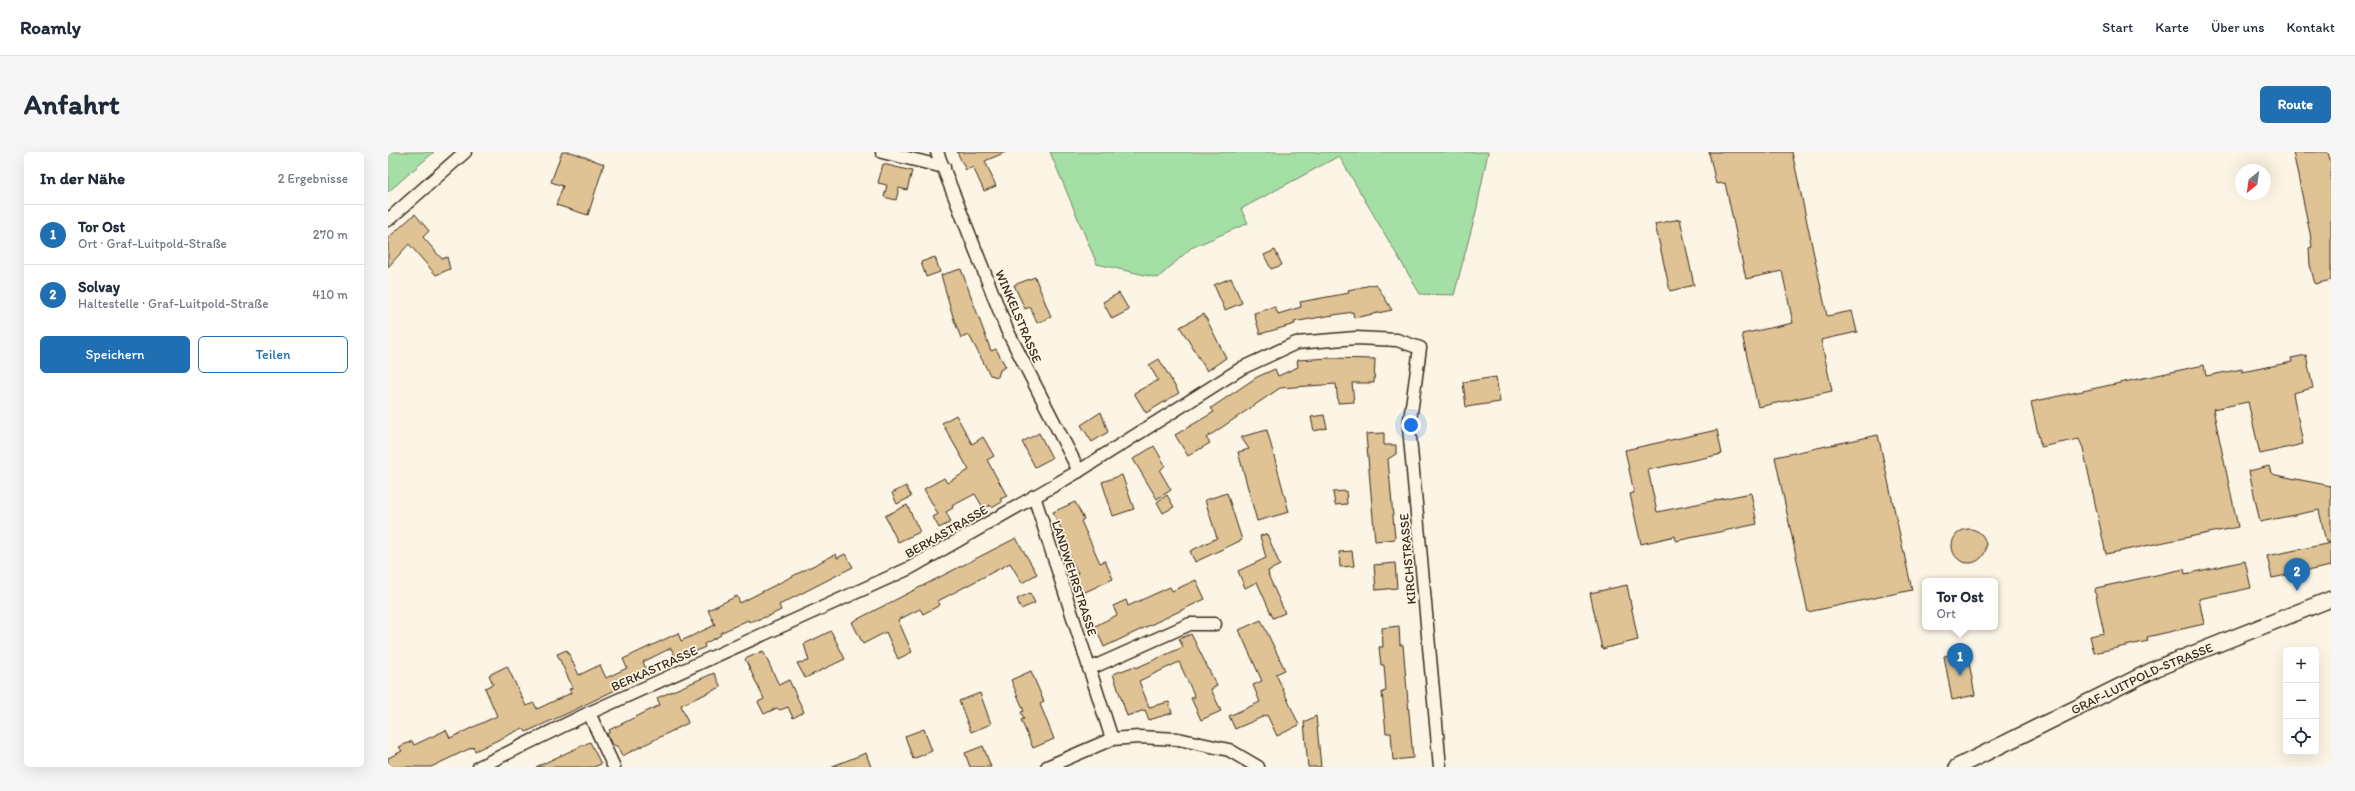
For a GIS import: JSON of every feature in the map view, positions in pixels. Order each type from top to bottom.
[{"type":"street","points":[[388,220],[465,152]]},
{"type":"street","points":[[882,152],[944,167]]},
{"type":"street","name":"WINKELSTRASSE","points":[[937,152],[1007,330],[1079,471]]},
{"type":"street","name":"BERKASTRASSE","points":[[479,767],[589,713],[910,568],[1079,471],[1242,368],[1296,343],[1356,338],[1397,340],[1420,348]]},
{"type":"street","name":"KIRCHSTRASSE","points":[[1420,348],[1408,427],[1440,767]]},
{"type":"street","name":"LANDWEHRSTRASSE","points":[[1034,496],[1112,739]]},
{"type":"street","name":"GRAF-LUITPOLD-STRASSE","points":[[1957,767],[2157,668],[2331,599]]},
{"type":"street","points":[[1089,669],[1190,624],[1215,624]]},
{"type":"street","points":[[589,713],[614,767]]},
{"type":"street","points":[[1047,767],[1112,739],[1139,737],[1178,739],[1229,750],[1258,767]]},
{"type":"green space","points":[[388,152],[434,152],[388,192]]},
{"type":"green space","points":[[1050,152],[1488,152],[1476,212],[1454,295],[1420,294],[1339,156],[1241,209],[1248,223],[1191,248],[1158,278],[1097,264]]},
{"type":"building","points":[[562,152],[571,152],[604,164],[588,215],[556,205],[563,186],[551,182]]},
{"type":"building","points":[[957,152],[1006,152],[985,161],[996,186],[984,191],[973,167],[966,170]]},
{"type":"building","points":[[1709,152],[1792,152],[1827,316],[1852,311],[1857,332],[1821,340],[1832,391],[1758,407],[1742,334],[1793,323],[1782,271],[1746,279],[1725,183],[1716,184]]},
{"type":"building","points":[[2293,152],[2328,152],[2331,163],[2331,280],[2315,284],[2310,265],[2309,248],[2312,247],[2310,233]]},
{"type":"building","points":[[883,164],[912,171],[907,190],[899,188],[896,200],[884,197],[887,185],[878,183]]},
{"type":"building","points":[[415,214],[429,231],[423,237],[442,259],[447,257],[450,269],[436,275],[409,244],[388,267],[388,238]]},
{"type":"building","points":[[1680,219],[1694,285],[1670,291],[1655,224]]},
{"type":"building","points":[[1275,250],[1282,265],[1271,269],[1264,255]]},
{"type":"building","points":[[935,257],[940,272],[926,277],[921,262]]},
{"type":"building","points":[[961,269],[991,351],[996,349],[1006,367],[1000,370],[998,377],[990,375],[969,335],[961,338],[954,320],[941,275]]},
{"type":"building","points":[[1035,277],[1051,317],[1037,323],[1030,307],[1025,309],[1014,285]]},
{"type":"building","points":[[1231,278],[1242,303],[1225,310],[1214,285]]},
{"type":"building","points":[[1376,284],[1392,310],[1354,318],[1353,312],[1321,317],[1294,322],[1295,324],[1260,334],[1254,313],[1275,307],[1278,314],[1301,307],[1300,302],[1349,293],[1348,290]]},
{"type":"building","points":[[1119,293],[1129,310],[1112,319],[1103,302]]},
{"type":"building","points":[[1204,314],[1226,358],[1207,371],[1180,327]]},
{"type":"building","points":[[2306,355],[2313,388],[2293,393],[2303,444],[2260,454],[2248,402],[2213,409],[2238,527],[2106,554],[2083,448],[2079,439],[2041,447],[2031,402],[2204,365],[2206,376],[2242,369],[2242,372],[2292,362],[2291,358]]},
{"type":"building","points":[[1330,358],[1375,359],[1374,383],[1352,383],[1354,402],[1338,403],[1336,384],[1280,388],[1206,438],[1210,443],[1188,456],[1175,435],[1214,412],[1211,408],[1257,377],[1275,369],[1278,376],[1298,367],[1297,360]]},
{"type":"building","points":[[1159,359],[1179,393],[1146,413],[1134,393],[1158,380],[1149,365]]},
{"type":"building","points":[[1496,377],[1500,402],[1466,407],[1463,382]]},
{"type":"building","points":[[1101,412],[1108,432],[1092,442],[1081,425]]},
{"type":"building","points":[[956,415],[972,444],[983,437],[994,456],[987,460],[1007,496],[1000,499],[1002,502],[992,508],[990,505],[984,509],[975,494],[952,506],[953,508],[946,512],[951,522],[939,528],[933,517],[938,514],[924,489],[944,478],[947,483],[969,470],[942,423]]},
{"type":"building","points":[[1324,415],[1327,428],[1314,431],[1311,417]]},
{"type":"building","points":[[1267,430],[1289,512],[1257,521],[1238,452],[1249,449],[1241,437]]},
{"type":"building","points":[[1717,430],[1722,454],[1648,470],[1657,512],[1751,493],[1757,524],[1676,541],[1675,536],[1641,544],[1630,494],[1634,493],[1625,450]]},
{"type":"building","points":[[1039,433],[1052,458],[1035,467],[1022,442]]},
{"type":"building","points":[[1384,433],[1384,445],[1396,445],[1396,454],[1388,459],[1395,539],[1375,541],[1366,434]]},
{"type":"building","points":[[1878,435],[1912,590],[1808,612],[1775,457]]},
{"type":"building","points":[[1154,446],[1165,465],[1160,471],[1171,490],[1157,499],[1133,459]]},
{"type":"building","points":[[2269,466],[2271,473],[2276,475],[2331,486],[2331,542],[2326,542],[2319,510],[2260,522],[2249,471]]},
{"type":"building","points":[[1122,475],[1134,509],[1113,516],[1102,482]]},
{"type":"building","points":[[906,486],[911,497],[897,504],[892,493]]},
{"type":"building","points":[[1346,491],[1347,504],[1335,505],[1333,492]]},
{"type":"building","points":[[1227,493],[1242,540],[1195,562],[1190,551],[1217,538],[1205,500]]},
{"type":"building","points":[[1167,495],[1174,507],[1163,513],[1157,502]]},
{"type":"building","points":[[1075,502],[1084,519],[1081,521],[1100,563],[1105,561],[1113,579],[1083,593],[1074,575],[1078,573],[1064,545],[1068,543],[1053,512]]},
{"type":"building","points":[[907,505],[920,532],[898,542],[885,516]]},
{"type":"building","points":[[1969,529],[1981,534],[1986,546],[1981,558],[1969,563],[1957,558],[1952,546],[1957,534]]},
{"type":"building","points":[[1267,534],[1280,565],[1268,571],[1269,577],[1285,613],[1273,618],[1257,582],[1245,588],[1238,571],[1266,558],[1260,536]]},
{"type":"building","points":[[1016,538],[1037,574],[1022,583],[1010,563],[938,601],[940,605],[923,614],[920,609],[898,620],[912,652],[898,659],[886,632],[863,644],[852,622]]},
{"type":"building","points":[[2331,543],[2331,566],[2272,578],[2267,556]]},
{"type":"building","points":[[1352,551],[1354,566],[1340,567],[1339,552]]},
{"type":"building","points":[[836,554],[837,558],[845,554],[853,567],[779,605],[781,610],[769,616],[749,622],[748,620],[720,633],[721,635],[704,644],[705,647],[677,661],[671,648],[643,662],[648,674],[568,713],[526,732],[523,728],[475,751],[473,747],[431,767],[388,767],[388,758],[402,751],[399,747],[412,741],[414,745],[446,730],[450,738],[497,716],[485,688],[493,684],[489,675],[507,666],[526,706],[534,703],[537,709],[571,693],[569,689],[573,688],[557,654],[567,650],[579,675],[600,665],[606,678],[627,668],[623,659],[678,633],[681,641],[715,625],[708,610],[737,596],[740,603]]},
{"type":"building","points":[[2245,561],[2251,588],[2199,599],[2204,624],[2147,637],[2148,641],[2094,653],[2090,636],[2104,633],[2095,591],[2096,588],[2184,569],[2185,574]]},
{"type":"building","points":[[1395,563],[1397,588],[1376,590],[1374,565]]},
{"type":"building","points":[[1196,580],[1205,599],[1104,647],[1095,626],[1117,615],[1113,606],[1126,600],[1128,606],[1170,587],[1172,591]]},
{"type":"building","points":[[1627,585],[1638,640],[1602,649],[1590,593]]},
{"type":"building","points":[[1030,593],[1035,603],[1021,609],[1017,599]]},
{"type":"building","points":[[1261,620],[1285,670],[1276,674],[1299,725],[1277,736],[1267,715],[1235,729],[1229,716],[1260,702],[1253,685],[1262,681],[1239,630]]},
{"type":"building","points":[[1399,626],[1400,645],[1403,645],[1413,758],[1393,760],[1391,733],[1386,733],[1382,692],[1386,691],[1384,665],[1381,665],[1379,647],[1383,647],[1382,628]]},
{"type":"building","points":[[831,631],[845,659],[805,678],[797,663],[809,661],[804,644]]},
{"type":"building","points":[[1191,634],[1217,686],[1211,689],[1221,711],[1201,720],[1191,698],[1195,697],[1179,662],[1139,681],[1149,707],[1169,702],[1172,713],[1149,720],[1145,710],[1127,716],[1113,674],[1135,666],[1136,668],[1183,647],[1179,639]]},
{"type":"building","points":[[763,651],[779,685],[789,680],[804,712],[793,718],[788,707],[780,710],[777,708],[764,714],[758,702],[764,699],[745,659]]},
{"type":"building","points":[[1967,652],[1975,695],[1952,700],[1944,656]]},
{"type":"building","points":[[1031,671],[1044,702],[1040,704],[1054,739],[1033,748],[1021,720],[1024,719],[1021,712],[1024,711],[1011,680]]},
{"type":"building","points":[[714,673],[721,687],[681,705],[688,723],[622,756],[618,747],[612,744],[607,734],[610,732],[609,730],[660,705],[657,698]]},
{"type":"building","points":[[980,693],[991,724],[971,732],[959,701]]},
{"type":"building","points":[[1316,716],[1321,767],[1308,767],[1304,722]]},
{"type":"building","points":[[924,729],[932,751],[913,759],[905,736]]},
{"type":"building","points":[[590,742],[601,764],[594,767],[536,767]]},
{"type":"building","points":[[983,746],[991,767],[970,767],[965,753]]},
{"type":"building","points":[[866,753],[871,767],[833,767],[833,766]]},
{"type":"place","name":"Solvay","points":[[2297,591]]},
{"type":"place","name":"Tor Ost","points":[[1960,676]]}]
